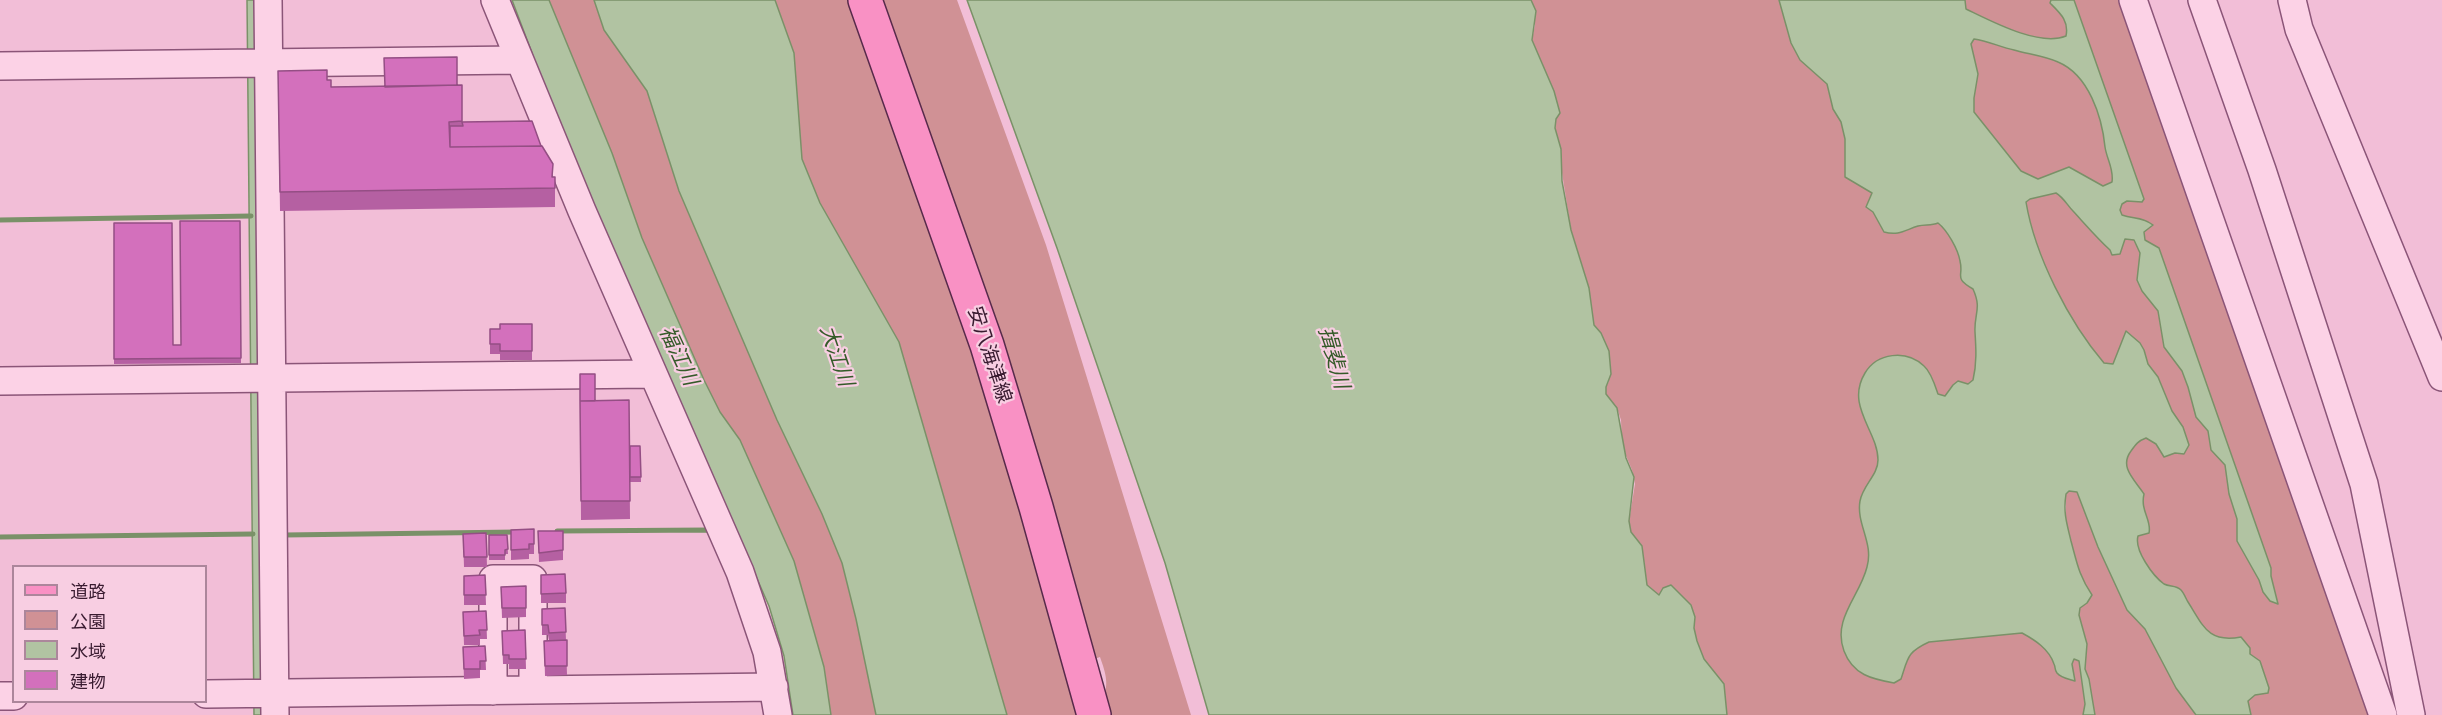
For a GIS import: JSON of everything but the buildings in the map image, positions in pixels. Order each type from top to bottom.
[{"type":"main road","name":"安八海津線","points":[[865,0],[987,345],[1036,507],[1094,715]]},
{"type":"street","points":[[268,0],[259,63],[268,699]]},
{"type":"street","points":[[495,0],[651,374],[740,572],[767,651],[778,715]]},
{"type":"street","points":[[2133,0],[2383,715]]},
{"type":"street","points":[[2202,0],[2262,170],[2364,484],[2411,715]]},
{"type":"street","points":[[2292,0],[2299,29],[2442,377]]},
{"type":"street","points":[[0,66],[519,60]]},
{"type":"street","points":[[0,381],[651,374]]},
{"type":"street","points":[[493,691],[493,579],[533,579],[533,690]]},
{"type":"street","points":[[207,694],[268,699],[533,690],[774,687]]},
{"type":"green space","points":[[549,0],[594,0],[604,30],[647,91],[679,191],[777,420],[822,514],[842,563],[876,715],[831,715],[824,667],[794,561],[740,440],[720,412],[704,380],[642,238],[612,153]]},
{"type":"green space","points":[[775,0],[855,0],[978,348],[1085,715],[1007,715],[899,342],[820,203],[802,159],[794,54]]},
{"type":"green space","points":[[875,0],[957,0],[1046,245],[1191,715],[1105,715],[1101,702],[1106,685],[1102,663],[1100,657],[1089,661]]},
{"type":"green space","points":[[1531,0],[1820,0],[1945,208],[2066,528],[2066,494],[2069,491],[2077,492],[2098,547],[2127,610],[2145,629],[2196,715],[1714,715],[1659,595],[1647,585],[1642,546],[1631,532],[1629,521],[1635,484],[1622,446],[1621,420],[1617,408],[1606,394],[1609,381],[1601,333],[1594,325],[1589,288],[1571,230],[1555,128],[1554,91],[1532,40],[1535,25]]},
{"type":"green space","points":[[1913,0],[2125,0],[2374,715],[2236,715],[2153,596],[2018,192]]},
{"type":"water","points":[[247,0],[258,0],[265,715],[254,715]]},
{"type":"water","name":"福江川","points":[[512,0],[549,0],[612,153],[642,238],[704,380],[720,412],[740,440],[794,561],[824,667],[831,715],[793,715],[784,656],[769,606],[541,87],[532,53]]},
{"type":"water","name":"大江川","points":[[594,0],[775,0],[794,53],[802,159],[820,203],[899,342],[1007,715],[876,715],[842,563],[822,514],[777,420],[679,191],[647,91],[604,30]]},
{"type":"water","name":"揖斐川","points":[[967,0],[1531,0],[1536,11],[1532,40],[1554,91],[1560,113],[1556,119],[1555,128],[1561,149],[1562,181],[1571,230],[1589,288],[1594,325],[1601,333],[1609,351],[1611,374],[1606,394],[1617,408],[1626,458],[1634,477],[1629,521],[1631,532],[1642,546],[1647,585],[1659,595],[1663,588],[1671,585],[1691,605],[1695,617],[1694,628],[1697,641],[1704,659],[1724,684],[1727,715],[1209,715],[1165,563],[1057,248]]},
{"type":"water","points":[[1779,0],[1965,0],[1966,9],[2002,26],[2042,38],[2055,38],[2066,36],[2067,31],[2061,14],[2050,3],[2051,0],[2074,0],[2144,199],[2142,202],[2127,201],[2122,204],[2120,210],[2122,215],[2142,219],[2153,225],[2144,232],[2145,240],[2159,248],[2271,568],[2278,604],[2270,601],[2263,592],[2259,580],[2237,541],[2237,519],[2229,494],[2225,465],[2211,450],[2208,431],[2196,417],[2182,371],[2164,347],[2158,311],[2142,291],[2137,280],[2140,253],[2134,240],[2125,239],[2120,254],[2112,255],[2110,250],[2056,193],[2026,202],[2030,223],[2055,287],[2091,347],[2104,363],[2113,364],[2126,331],[2140,343],[2148,364],[2158,377],[2172,411],[2183,427],[2189,445],[2184,454],[2175,453],[2164,457],[2156,444],[2146,438],[2137,443],[2128,457],[2127,468],[2144,494],[2143,500],[2149,524],[2149,533],[2138,536],[2139,548],[2145,562],[2164,584],[2177,587],[2182,591],[2198,619],[2208,631],[2221,638],[2241,637],[2250,648],[2250,654],[2260,661],[2269,688],[2268,693],[2255,695],[2248,701],[2251,715],[2196,715],[2176,688],[2145,629],[2127,610],[2098,547],[2077,492],[2069,491],[2066,494],[2065,513],[2079,569],[2092,595],[2080,608],[2079,615],[2087,644],[2085,669],[2095,715],[2083,715],[2085,704],[2079,661],[2074,659],[2072,664],[2075,681],[2063,677],[2056,672],[2055,665],[2045,649],[2022,633],[1929,642],[1912,653],[1901,679],[1894,683],[1878,680],[1858,671],[1848,659],[1841,639],[1844,618],[1864,578],[1869,558],[1860,518],[1860,501],[1876,470],[1878,460],[1877,449],[1860,407],[1860,385],[1870,366],[1884,358],[1901,355],[1917,361],[1926,369],[1933,379],[1938,394],[1945,396],[1958,381],[1968,384],[1973,380],[1975,368],[1977,301],[1973,289],[1961,279],[1961,266],[1955,246],[1938,223],[1918,226],[1898,233],[1884,232],[1873,212],[1866,207],[1872,193],[1845,177],[1845,139],[1841,122],[1833,109],[1827,84],[1800,60],[1791,43]],"holes":[[[1974,39],[2053,60],[2069,68],[2078,77],[2086,87],[2097,110],[2112,182],[2103,186],[2069,167],[2038,179],[2021,171],[1974,112],[1978,74],[1971,44]]]},
{"type":"waterway","points":[[0,220],[251,216]]},
{"type":"waterway","points":[[557,531],[708,530],[710,533]]},
{"type":"waterway","points":[[284,535],[517,532]]},
{"type":"waterway","points":[[0,537],[253,534]]}]
